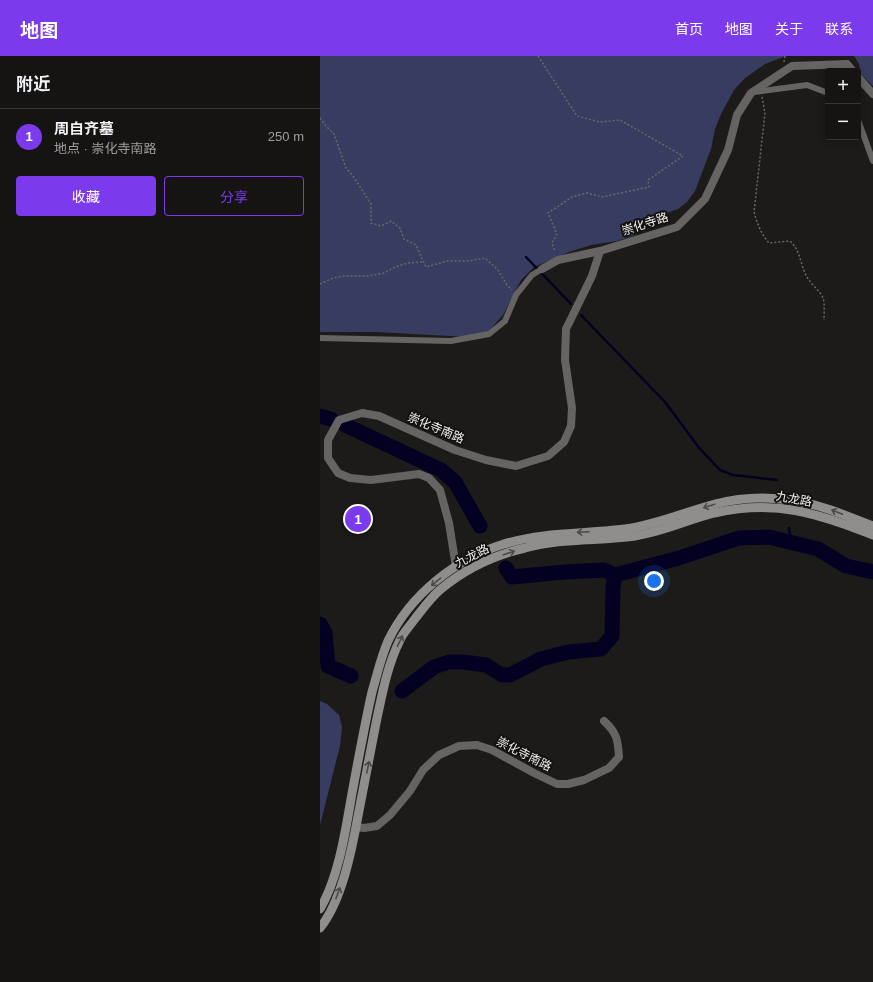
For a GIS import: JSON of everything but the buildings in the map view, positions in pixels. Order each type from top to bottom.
[{"type":"main road","name":"九龙路","points":[[320,909],[327,898],[343,841],[370,702],[379,666],[388,641],[402,617],[418,598],[437,580],[476,555],[504,544],[559,534],[625,529],[646,525],[713,504],[754,497],[777,498],[806,503],[832,510],[873,526]]},
{"type":"main road","name":"九龙路","points":[[320,928],[335,902],[344,873],[356,827],[388,670],[400,639],[439,590],[461,574],[492,558],[526,547],[564,541],[637,536],[666,529],[712,514],[746,507],[776,507],[799,510],[873,535]]},
{"type":"street","name":"崇化寺路","points":[[539,271],[558,260],[600,251],[676,227],[705,199],[728,150],[737,115],[751,93],[792,66],[847,64],[850,68]]},
{"type":"street","points":[[861,81],[873,94]]},
{"type":"street","points":[[751,93],[807,85],[825,92]]},
{"type":"street","points":[[861,128],[873,161]]},
{"type":"street","name":"崇化寺南路","points":[[456,567],[449,523],[440,490],[429,478],[418,474],[371,480],[350,478],[338,473],[328,458],[328,440],[339,420],[362,413],[379,416],[455,450],[486,460],[516,466],[548,456],[564,442],[571,426],[572,408],[565,360],[566,330],[592,276],[600,251]]},
{"type":"street","points":[[320,338],[451,341],[489,334],[505,321],[516,295],[532,274],[539,271]]},
{"type":"street","name":"崇化寺南路","points":[[356,827],[364,828],[378,826],[390,815],[410,791],[423,770],[439,755],[458,746],[476,745],[492,750],[557,784],[568,784],[584,780],[609,768],[619,758],[618,741],[613,729],[604,721]]},
{"type":"path","points":[[538,56],[577,116],[600,122],[620,120],[683,156],[648,180],[649,187],[602,197],[587,193],[572,197],[548,213],[557,234],[552,243],[558,260]]},
{"type":"path","points":[[761,91],[765,113],[754,212],[763,236],[769,242],[790,241],[796,247],[809,281],[824,299],[824,320]]},
{"type":"path","points":[[320,118],[334,134],[346,168],[371,204],[371,223],[381,226],[391,221],[400,228],[404,239],[416,245],[426,267],[447,262],[469,261],[485,258],[498,270],[507,285],[516,295]]},
{"type":"path","points":[[320,284],[334,278],[344,276],[368,276],[384,273],[395,267],[408,263],[424,262]]},
{"type":"shaded area","points":[[320,56],[786,56],[765,64],[745,78],[734,90],[715,129],[711,149],[695,191],[687,202],[678,209],[658,216],[640,228],[635,235],[617,241],[591,245],[569,252],[534,267],[521,280],[503,315],[485,335],[469,337],[375,332],[320,332]]},
{"type":"shaded area","points":[[854,56],[873,56],[873,86],[861,74],[859,64]]},
{"type":"shaded area","points":[[320,701],[327,704],[339,715],[342,727],[340,746],[320,825]]},
{"type":"waterway","points":[[526,257],[571,304]]},
{"type":"waterway","points":[[581,315],[665,402],[700,449],[720,470],[733,475],[777,480]]},
{"type":"waterway","points":[[320,416],[331,419]]},
{"type":"waterway","points":[[345,425],[441,470],[455,482],[480,526]]},
{"type":"waterway","points":[[789,528],[791,542]]},
{"type":"waterway","points":[[506,568],[512,577],[604,570],[615,575],[679,558],[739,538],[769,537],[818,549],[846,566],[873,572]]},
{"type":"waterway","points":[[402,691],[434,667],[449,662],[486,665],[502,675],[510,675],[541,659],[568,652],[601,649],[612,636],[613,587],[615,575]]},
{"type":"waterway","points":[[320,624],[325,633],[328,666],[351,676]]},
{"type":"place","name":"周自齐墓","points":[[358,519]]}]
